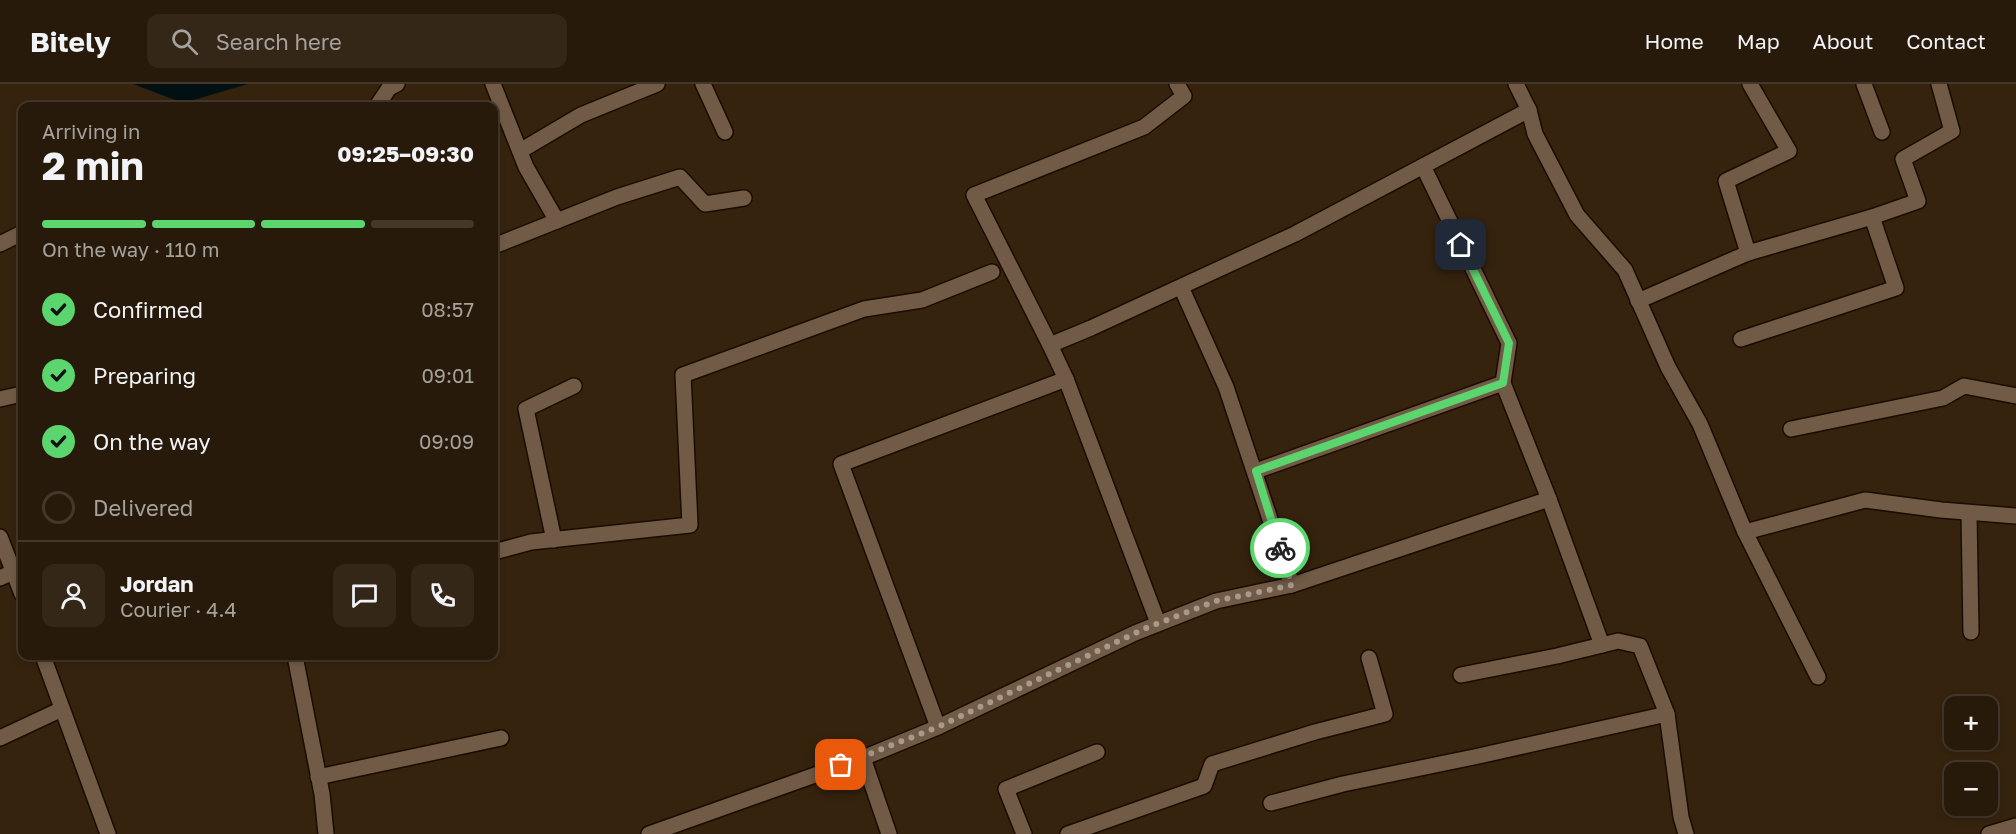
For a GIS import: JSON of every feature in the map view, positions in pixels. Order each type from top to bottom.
[{"type":"street","points":[[380,102],[389,88],[397,84]]},
{"type":"street","points":[[493,84],[526,167],[557,221]]},
{"type":"street","points":[[520,151],[581,115],[657,84]]},
{"type":"street","points":[[703,84],[724,132]]},
{"type":"street","points":[[1158,623],[1066,380],[974,195],[1144,127],[1184,96],[1177,84]]},
{"type":"street","points":[[1516,84],[1528,110],[1534,134],[1577,215],[1625,270],[1668,367],[1700,423],[1746,532],[1818,678]]},
{"type":"street","points":[[1748,253],[1726,181],[1788,151],[1750,84]]},
{"type":"street","points":[[1864,84],[1882,132]]},
{"type":"street","points":[[1638,301],[1748,253],[1872,217],[1918,201],[1903,159],[1952,131],[1939,84]]},
{"type":"street","points":[[1050,345],[1295,234],[1528,110]]},
{"type":"street","points":[[1423,166],[1509,343],[1503,383],[1549,499],[1602,645]]},
{"type":"street","points":[[498,244],[617,198],[680,177],[705,204],[744,198]]},
{"type":"street","points":[[1741,339],[1896,288],[1872,217]]},
{"type":"street","points":[[0,244],[18,235]]},
{"type":"street","points":[[498,551],[531,542],[690,525],[683,375],[864,309],[922,300],[992,272]]},
{"type":"street","points":[[1181,287],[1226,387],[1256,471],[1292,585]]},
{"type":"street","points":[[938,727],[841,464],[1066,380]]},
{"type":"street","points":[[1256,471],[1503,383]]},
{"type":"street","points":[[554,540],[526,409],[574,386]]},
{"type":"street","points":[[1791,429],[1943,398],[1964,386],[2016,396]]},
{"type":"street","points":[[0,399],[18,395]]},
{"type":"street","points":[[649,834],[863,758],[938,727],[1134,633],[1216,601],[1292,585],[1549,499]]},
{"type":"street","points":[[1746,532],[1865,500],[1969,513],[2016,516]]},
{"type":"street","points":[[1969,513],[1971,632]]},
{"type":"street","points":[[0,537],[18,581]]},
{"type":"street","points":[[0,578],[15,571]]},
{"type":"street","points":[[1461,675],[1557,657],[1618,642],[1640,646],[1667,714],[1681,817],[1686,834]]},
{"type":"street","points":[[1068,834],[1204,786],[1212,764],[1315,732],[1385,714],[1369,658]]},
{"type":"street","points":[[44,660],[102,832]]},
{"type":"street","points":[[296,660],[318,777],[326,834]]},
{"type":"street","points":[[0,738],[62,709]]},
{"type":"street","points":[[1270,803],[1343,784],[1667,714]]},
{"type":"street","points":[[318,777],[501,738]]},
{"type":"street","points":[[1024,834],[1006,789],[1097,752]]},
{"type":"street","points":[[863,758],[889,834]]},
{"type":"street","points":[[1989,834],[2016,826]]},
{"type":"shaded area","points":[[133,84],[248,84],[186,102],[180,102]]},
{"type":"way so far","points":[[841,765],[938,727],[1146,628],[1216,601],[1292,585],[1280,548]]},
{"type":"route","points":[[1280,548],[1256,471],[1503,383],[1509,343],[1461,245]]}]
